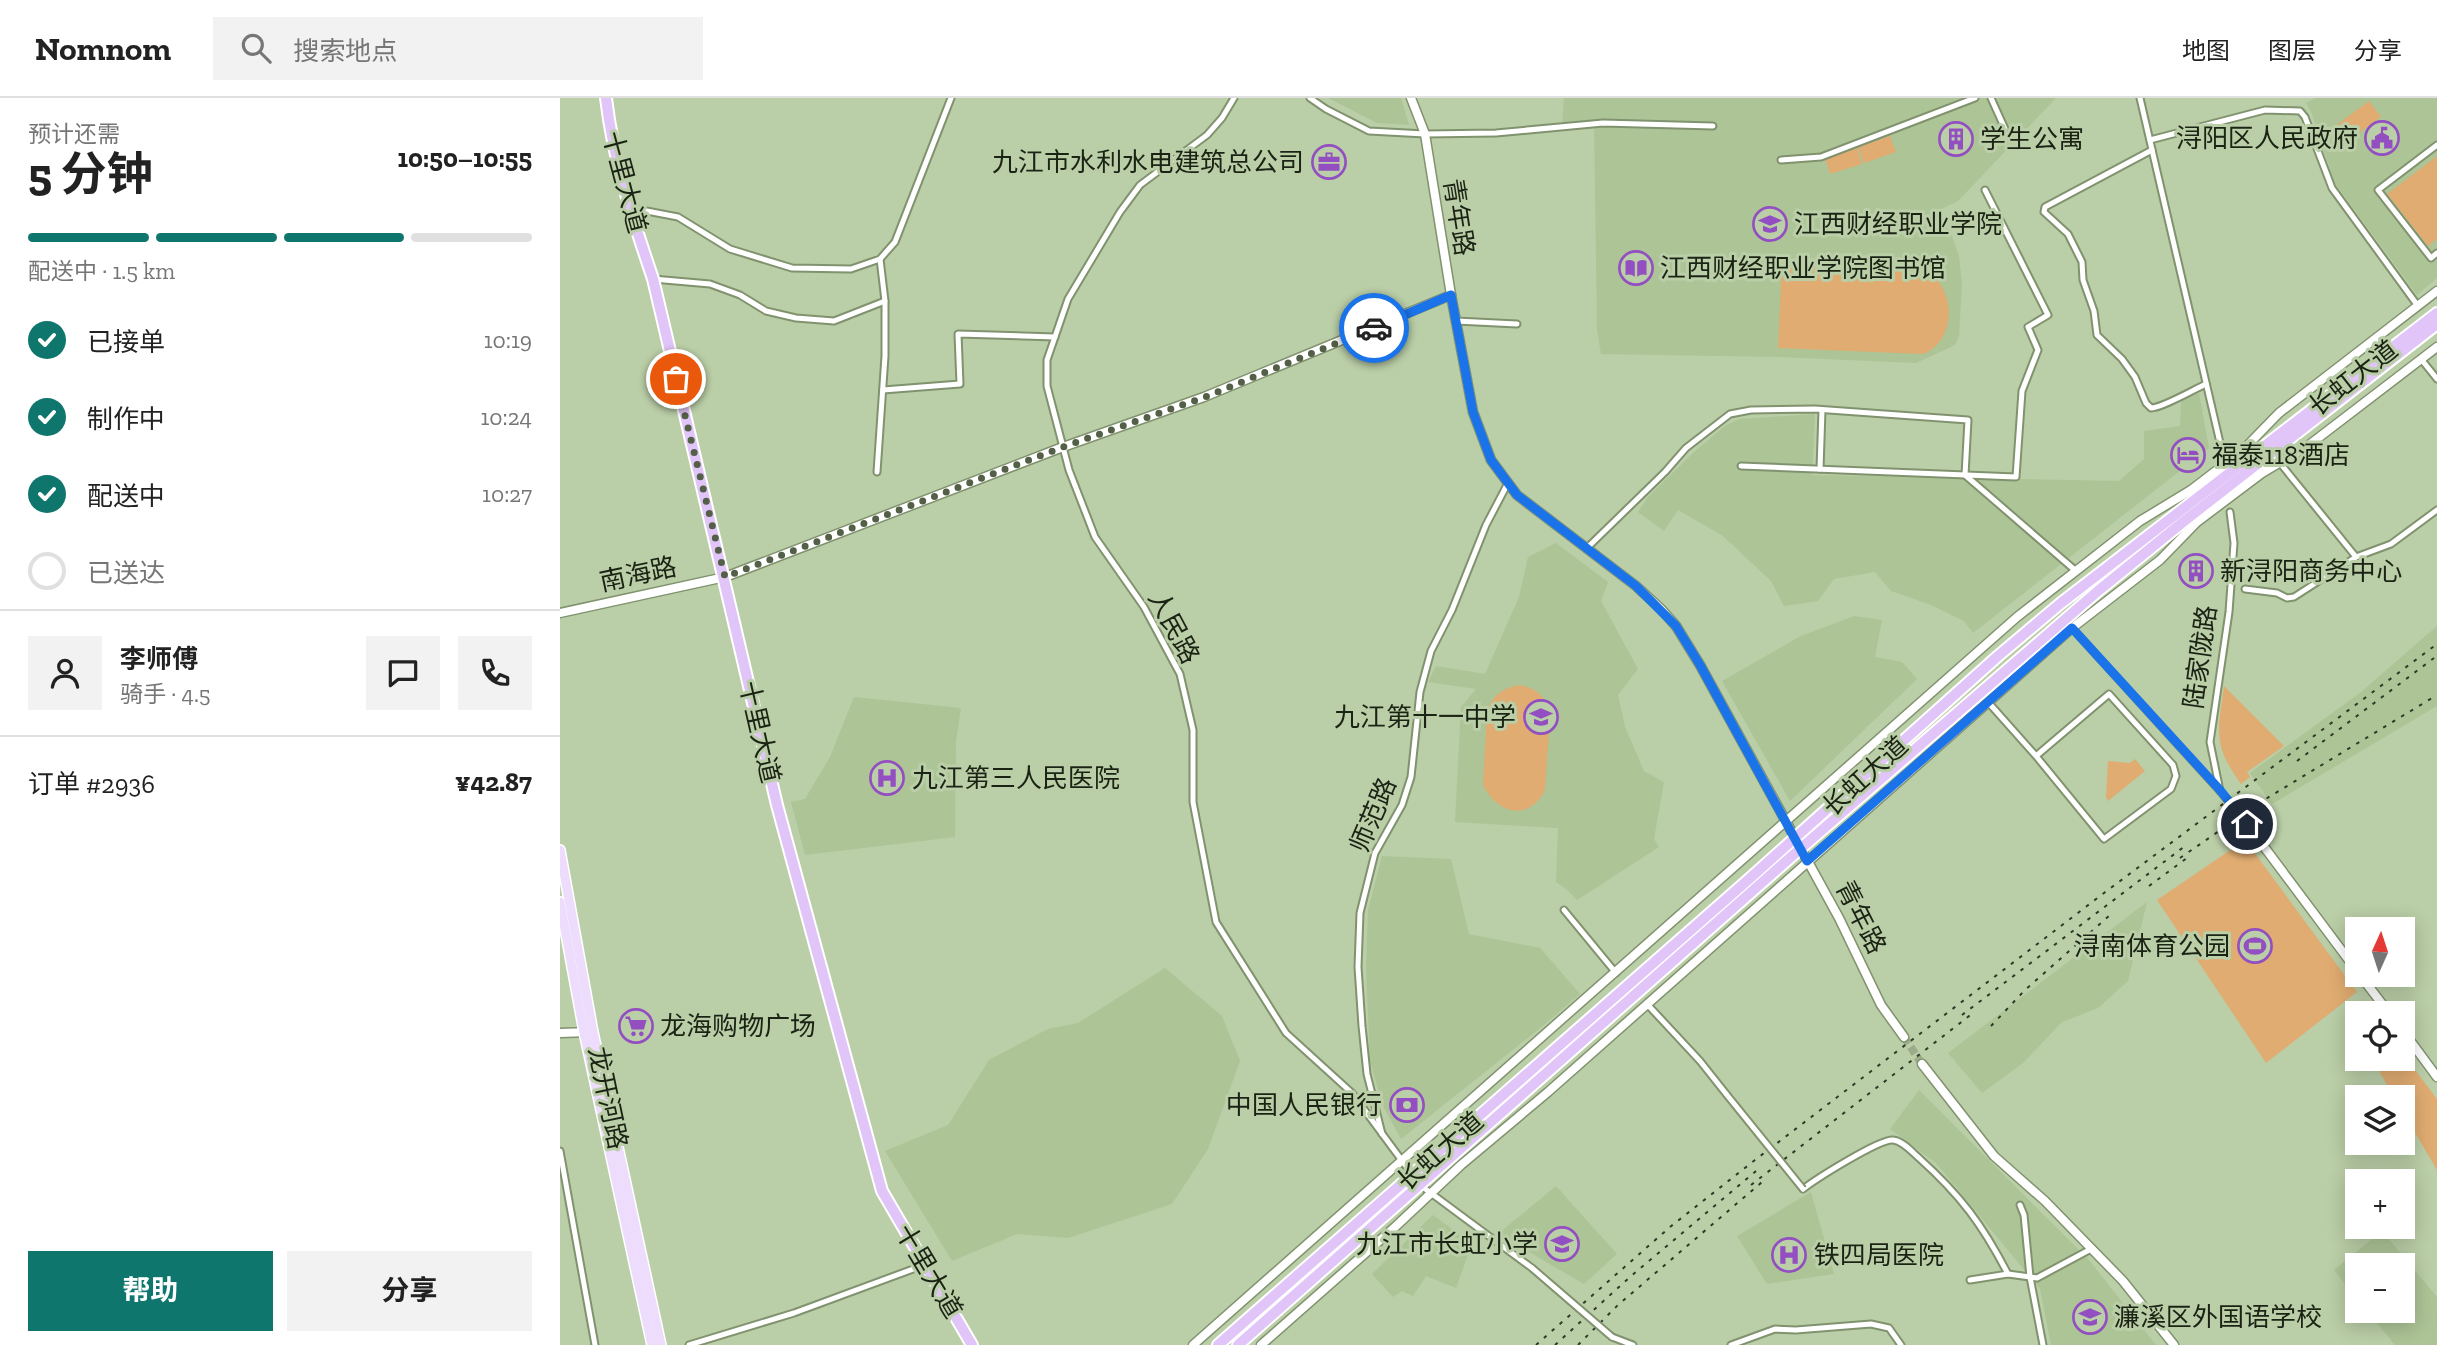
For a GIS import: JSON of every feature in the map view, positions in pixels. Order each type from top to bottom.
[{"type":"highway","name":"十里大道","points":[[606,98],[608,119],[629,208],[653,279],[777,805],[882,1191],[972,1345]]},
{"type":"highway","name":"长虹大道","points":[[1238,1345],[1420,1185],[1797,844],[1998,656],[2061,603],[2437,313]]},
{"type":"highway","name":"长虹大道","points":[[1218,1345],[1797,844],[2108,582],[2437,324]]},
{"type":"main road","name":"龙开河路","points":[[560,850],[589,1032],[652,1345]]},
{"type":"main road","name":"龙开河路","points":[[560,902],[661,1345]]},
{"type":"street","points":[[629,208],[678,217],[730,249],[792,268],[851,269],[880,259],[895,242],[951,98]]},
{"type":"street","name":"人民路","points":[[1234,98],[1207,135],[1140,185],[1120,212],[1068,299],[1047,360],[1047,386],[1069,470],[1096,537],[1144,607],[1180,674],[1193,730],[1194,802],[1216,922],[1286,1033],[1352,1093],[1420,1185],[1532,1268],[1612,1337],[1633,1345]]},
{"type":"street","points":[[1310,98],[1369,131],[1425,134],[1496,133],[1602,122],[1713,126]]},
{"type":"street","name":"青年路","points":[[1411,98],[1425,134],[1473,412],[1491,460],[1517,495],[1636,586],[1676,626],[1839,918],[1881,1005],[1904,1037]]},
{"type":"street","points":[[1781,160],[1822,157],[1975,98]]},
{"type":"street","points":[[1992,98],[2005,129]]},
{"type":"street","points":[[2140,98],[2221,447]]},
{"type":"street","points":[[2150,140],[2265,110],[2300,111],[2305,117],[2332,188],[2418,306]]},
{"type":"street","points":[[2437,145],[2378,190],[2431,258],[2437,253]]},
{"type":"street","points":[[2152,150],[2045,207],[2044,212],[2068,234],[2082,262],[2083,280],[2094,311],[2097,335],[2122,359],[2151,408],[2206,384]]},
{"type":"street","points":[[1741,466],[2016,477],[2022,391],[2038,350],[2028,327],[2048,315],[1985,190]]},
{"type":"street","points":[[877,472],[886,301],[880,259]]},
{"type":"street","points":[[653,279],[710,284],[740,295],[766,311],[796,318],[834,321],[886,301]]},
{"type":"street","points":[[1193,1345],[2017,617],[2140,521],[2191,490],[2242,451],[2279,413],[2437,291]]},
{"type":"street","name":"南海路","points":[[560,613],[725,577],[1063,447],[1205,397],[1451,295]]},
{"type":"street","points":[[1456,321],[1517,324]]},
{"type":"street","points":[[883,390],[960,384],[958,334],[1055,337]]},
{"type":"street","points":[[1261,1345],[2072,628],[2160,560],[2197,522],[2262,473],[2309,445],[2437,347]]},
{"type":"street","points":[[2421,359],[2437,379]]},
{"type":"street","points":[[1587,548],[1686,448],[1730,414],[1751,410],[1822,410],[1968,420],[1965,474]]},
{"type":"street","points":[[1820,469],[1822,410]]},
{"type":"street","points":[[2280,463],[2356,557]]},
{"type":"street","points":[[1965,474],[2076,571]]},
{"type":"street","name":"师范路","points":[[1382,1134],[1367,1074],[1362,1026],[1358,967],[1360,913],[1375,853],[1402,805],[1411,777],[1420,692],[1431,651],[1452,610],[1486,525],[1508,483]]},
{"type":"street","points":[[2245,589],[2277,593],[2287,598],[2294,597],[2356,557],[2391,544],[2437,510]]},
{"type":"street","name":"陆家陇路","points":[[2230,512],[2234,543],[2229,612],[2210,742],[2220,790],[2345,954]]},
{"type":"street","points":[[2072,628],[2220,790]]},
{"type":"street","points":[[1988,702],[2104,839],[2171,789],[2175,781],[2173,765],[2109,694],[2036,756]]},
{"type":"street","points":[[1564,910],[1616,973]]},
{"type":"street","points":[[1647,1004],[1700,1061],[1803,1189],[1821,1175],[1887,1140],[1899,1142],[1939,1176],[1969,1208],[2008,1273]]},
{"type":"street","points":[[560,1033],[589,1032]]},
{"type":"street","points":[[2415,1047],[2437,1077]]},
{"type":"street","points":[[1922,1063],[1994,1156],[2045,1201],[2123,1281],[2174,1345]]},
{"type":"street","points":[[560,1151],[595,1345]]},
{"type":"street","points":[[2020,1205],[2026,1225],[2030,1277],[2043,1345]]},
{"type":"street","points":[[1970,1280],[2008,1273],[2037,1278],[2091,1249]]},
{"type":"street","points":[[689,1345],[794,1313],[924,1265]]},
{"type":"street","points":[[1731,1345],[1775,1329],[1871,1324],[1889,1328],[1902,1345]]},
{"type":"shaded area","points":[[1328,98],[1401,98],[1409,125],[1377,123]]},
{"type":"shaded area","name":"江西财经职业学院","points":[[1564,98],[2056,98],[1958,201],[1937,211],[1952,236],[1959,256],[1962,285],[1959,336],[1955,345],[1916,363],[1601,354],[1597,329],[1594,121],[1562,125]]},
{"type":"shaded area","name":"浔阳区人民政府","points":[[2316,98],[2437,98],[2437,278],[2417,295],[2334,182],[2306,103]]},
{"type":"shaded area","points":[[2369,101],[2381,117],[2342,145],[2331,129]]},
{"type":"shaded area","points":[[1890,136],[1896,152],[1864,163],[1858,147]]},
{"type":"shaded area","points":[[1857,147],[1862,164],[1830,174],[1825,158]]},
{"type":"shaded area","points":[[2437,156],[2437,239],[2428,246],[2387,194]]},
{"type":"shaded area","points":[[1782,259],[1914,265],[1928,271],[1945,294],[1948,322],[1944,335],[1935,346],[1923,354],[1778,348]]},
{"type":"shaded area","points":[[2199,393],[2209,448],[1973,633],[1964,621],[1931,605],[1891,591],[1875,572],[1834,579],[1818,601],[1784,606],[1771,581],[1723,536],[1678,510],[1664,531],[1638,512],[1648,497],[1694,452],[1725,426],[1739,419],[1815,414],[1812,475],[2119,481],[2144,459],[2144,431],[2180,426],[2181,400]]},
{"type":"shaded area","name":"九江第十一中学","points":[[1556,543],[1608,582],[1601,601],[1638,669],[1618,695],[1625,727],[1644,771],[1664,782],[1654,839],[1659,847],[1577,900],[1556,882],[1558,828],[1455,822],[1461,707],[1476,689],[1428,682],[1436,666],[1485,674],[1519,597],[1528,557]]},
{"type":"shaded area","points":[[1854,616],[1882,620],[1875,657],[1902,662],[1917,679],[1790,801],[1722,681],[1801,636]]},
{"type":"shaded area","points":[[2437,626],[2437,706],[2272,804],[2250,773],[2361,692]]},
{"type":"shaded area","points":[[1520,685],[1531,688],[1544,700],[1549,716],[1549,736],[1545,790],[1531,807],[1513,810],[1496,803],[1483,785],[1487,710],[1500,693]]},
{"type":"shaded area","points":[[2224,686],[2284,746],[2247,772],[2250,777],[2241,784],[2225,758],[2219,737]]},
{"type":"shaded area","name":"九江第三人民医院","points":[[854,697],[961,708],[956,741],[955,837],[805,855],[791,802],[805,799],[830,757]]},
{"type":"shaded area","points":[[2135,759],[2145,771],[2108,801],[2108,761],[2130,763]]},
{"type":"shaded area","name":"浔南体育公园","points":[[2245,840],[2345,976],[2345,987],[2353,987],[2357,992],[2266,1063],[2157,900]]},
{"type":"shaded area","points":[[1382,856],[1451,859],[1469,934],[1540,948],[1580,994],[1401,1139],[1383,1106],[1370,1061],[1366,967],[1368,910]]},
{"type":"shaded area","points":[[2147,902],[2128,981],[2098,1008],[2062,1022],[2023,1063],[1982,1093],[1948,1053]]},
{"type":"shaded area","points":[[1165,968],[1222,1016],[1240,1061],[1208,1149],[1172,1204],[1068,1238],[1017,1234],[952,1261],[885,1151],[948,1125],[989,1060],[1048,1029],[1078,1023]]},
{"type":"shaded area","points":[[2415,1070],[2437,1099],[2437,1170],[2415,1132],[2415,1085],[2387,1085],[2379,1071]]},
{"type":"shaded area","points":[[1919,1090],[2089,1260],[2156,1345],[2051,1345],[2040,1289],[1936,1163],[1890,1129]]},
{"type":"shaded area","name":"九江市长虹小学","points":[[1556,1186],[1617,1254],[1584,1284],[1498,1234]]},
{"type":"shaded area","name":"铁四局医院","points":[[1811,1192],[1834,1274],[1767,1284],[1737,1236]]},
{"type":"shaded area","points":[[1433,1215],[1472,1244],[1456,1288],[1426,1276],[1413,1296],[1402,1291],[1393,1297],[1372,1274]]},
{"type":"shaded area","points":[[2372,1239],[2389,1239],[2400,1253],[2355,1253]]},
{"type":"shaded area","points":[[2345,1261],[2345,1284],[2334,1270]]},
{"type":"shaded area","points":[[2415,1271],[2437,1297],[2437,1345],[2395,1345],[2377,1323],[2415,1323]]},
{"type":"tunnel","points":[[2221,447],[2225,478]]},
{"type":"tunnel","points":[[1904,1037],[1922,1064]]},
{"type":"railway","points":[[1536,1345],[1670,1227],[1755,1160],[2104,893],[2437,644]]},
{"type":"railway","points":[[2297,761],[2434,658]]},
{"type":"railway","points":[[2180,858],[2264,800],[2437,695]]},
{"type":"railway","points":[[1962,1015],[2185,846]]},
{"type":"railway","points":[[2149,886],[2191,855]]},
{"type":"railway","points":[[1991,1026],[2025,990],[2110,915]]},
{"type":"railway","points":[[1751,1185],[1973,1013]]},
{"type":"railway","points":[[1555,1345],[1630,1277],[1756,1171]]},
{"type":"railway","points":[[1578,1345],[1618,1305],[1762,1182]]},
{"type":"way so far","points":[[676,379],[725,577],[1063,447],[1205,397],[1374,328]]},
{"type":"place","name":"浔阳区人民政府","points":[[2382,138]]},
{"type":"place","name":"学生公寓","points":[[1956,139]]},
{"type":"place","name":"九江市水利水电建筑总公司","points":[[1329,162]]},
{"type":"place","name":"江西财经职业学院","points":[[1770,224]]},
{"type":"place","name":"江西财经职业学院图书馆","points":[[1636,268]]},
{"type":"place","name":"福泰118酒店","points":[[2188,455]]},
{"type":"place","name":"新浔阳商务中心","points":[[2196,571]]},
{"type":"place","name":"九江第十一中学","points":[[1541,717]]},
{"type":"place","name":"九江第三人民医院","points":[[887,778]]},
{"type":"place","name":"浔南体育公园","points":[[2255,946]]},
{"type":"place","name":"龙海购物广场","points":[[636,1026]]},
{"type":"place","name":"中国人民银行","points":[[1407,1105]]},
{"type":"place","name":"九江市长虹小学","points":[[1562,1244]]},
{"type":"place","name":"铁四局医院","points":[[1789,1255]]},
{"type":"place","name":"濂溪区外国语学校","points":[[2090,1317]]},
{"type":"route","points":[[1374,328],[1451,295],[1473,412],[1491,460],[1517,495],[1636,586],[1676,626],[1807,861],[2072,628],[2220,790],[2247,824]]}]
